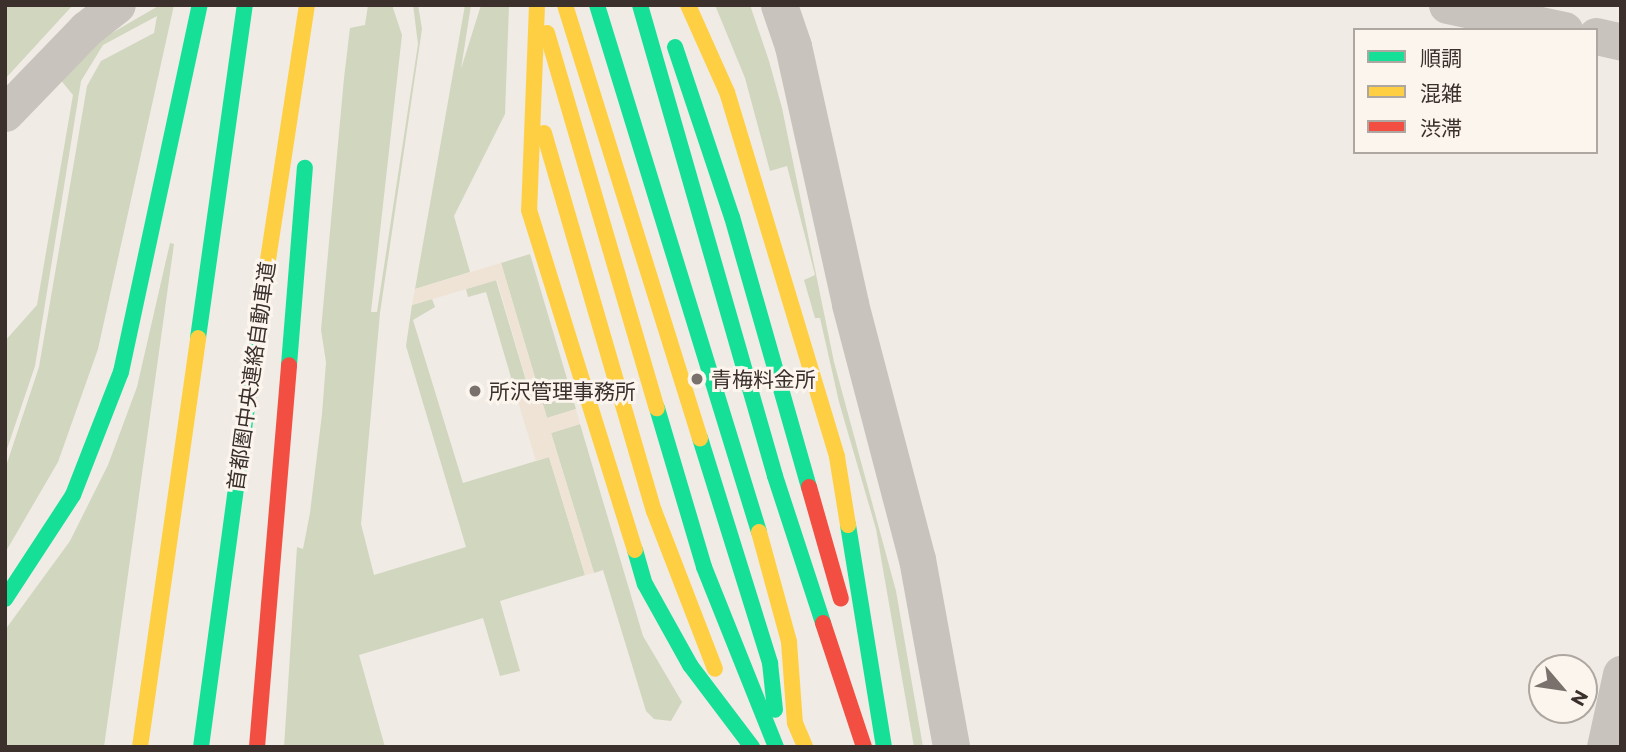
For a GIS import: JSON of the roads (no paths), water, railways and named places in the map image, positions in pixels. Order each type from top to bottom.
[{"type":"highway","points":[[5,599],[73,495],[118,383],[200,5]]},
{"type":"highway","points":[[140,747],[201,295],[245,5]]},
{"type":"highway","name":"首都圏中央連絡自動車道","points":[[201,747],[245,409],[307,5]]},
{"type":"highway","points":[[313,82],[321,5]]},
{"type":"highway","points":[[538,5],[530,211],[623,520],[660,616],[751,745]]},
{"type":"highway","points":[[538,5],[704,567],[777,747]]},
{"type":"highway","points":[[565,5],[770,663],[777,747]]},
{"type":"highway","points":[[597,5],[689,293],[774,582],[789,642],[795,723],[805,747]]},
{"type":"highway","points":[[640,5],[775,475],[864,747]]},
{"type":"highway","points":[[688,5],[730,103],[837,457],[883,747]]},
{"type":"highway","points":[[667,24],[732,217],[883,747]]},
{"type":"highway","points":[[535,99],[654,511],[692,617],[751,745]]},
{"type":"highway","points":[[257,747],[307,145]]},
{"type":"street","points":[[5,113],[86,29],[117,5]]},
{"type":"street","points":[[779,5],[793,46],[850,304],[916,559],[951,747]]},
{"type":"street","points":[[1447,5],[1555,28]]},
{"type":"street","points":[[1598,36],[1621,41]]},
{"type":"street","points":[[1605,747],[1621,674]]},
{"type":"place","name":"青梅料金所","points":[[697,379]]},
{"type":"place","name":"所沢管理事務所","points":[[475,391]]}]
